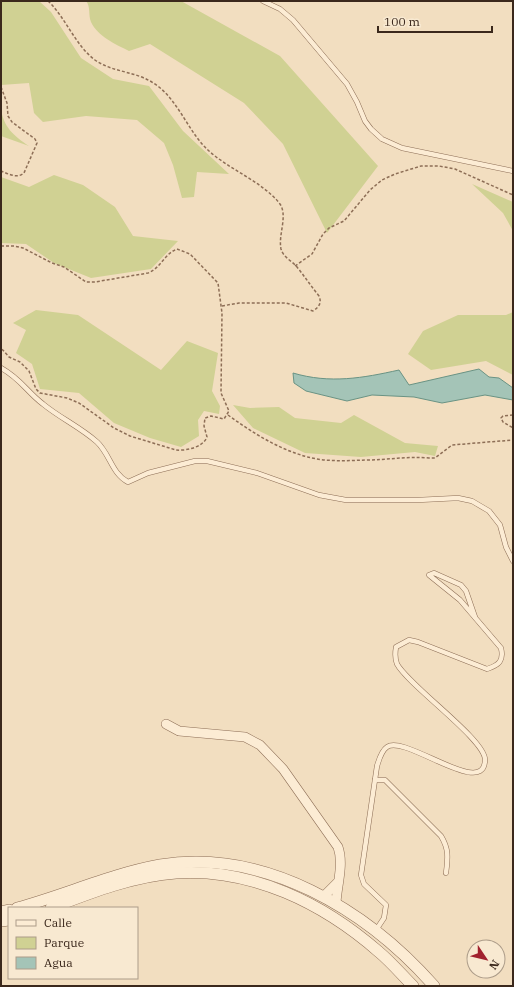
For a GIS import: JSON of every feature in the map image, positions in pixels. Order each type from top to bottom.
[{"type":"street","points":[[166,724],[179,731],[246,737],[260,745],[282,769],[338,847],[340,855],[336,903]]},
{"type":"street","points":[[54,907],[160,865],[218,863],[254,870],[324,896],[336,903],[393,944],[434,986]]},
{"type":"street","points":[[21,907],[127,878],[202,872],[234,875],[258,881],[319,908],[380,952],[414,986]]},
{"type":"street","points":[[324,896],[338,883]]},
{"type":"lane","points":[[263,1],[280,9],[293,20],[347,84],[368,125],[382,139],[402,148],[513,171]]},
{"type":"lane","points":[[1,368],[18,379],[42,404],[97,442],[107,454],[121,478],[128,482],[148,473],[196,461],[207,461],[257,473],[319,495],[346,500],[418,500],[458,498],[472,501],[489,511],[500,525],[506,547],[513,561]]},
{"type":"lane","points":[[376,931],[384,918],[386,905],[364,884],[361,875],[375,780],[382,755],[387,747],[394,745],[405,746],[458,771],[476,773],[485,765],[485,757],[479,748],[397,664],[395,655],[396,647],[409,640],[487,669],[496,666],[503,656],[501,648],[460,600],[428,575],[434,573],[461,584],[466,591],[475,617]]},
{"type":"lane","points":[[375,780],[385,780],[441,836],[446,844],[449,854],[446,873]]},
{"type":"path","points":[[48,1],[59,11],[84,48],[95,59],[107,66],[144,77],[159,87],[178,109],[195,137],[210,152],[254,182],[281,205],[283,213],[280,241],[282,251],[320,296],[321,301],[319,307],[314,311],[286,303],[239,303],[222,306]]},
{"type":"path","points":[[1,87],[7,103],[8,116],[12,122],[35,139],[37,143],[24,172],[20,176],[15,176],[1,171]]},
{"type":"path","points":[[296,266],[312,254],[323,234],[329,228],[344,221],[370,190],[382,180],[395,174],[421,166],[439,166],[455,169],[513,195]]},
{"type":"path","points":[[1,246],[23,248],[52,263],[64,267],[86,282],[95,282],[148,273],[155,270],[170,252],[176,249],[183,250],[190,254],[215,278],[218,283],[222,306],[221,392],[229,411],[228,415],[224,419],[207,416],[205,418],[204,426],[208,437],[203,444],[182,450],[176,450],[130,436],[114,428],[79,403],[67,398],[40,393],[36,389],[29,371],[20,362],[8,357],[1,348]]},
{"type":"path","points":[[228,415],[246,428],[277,445],[301,455],[327,460],[367,460],[396,457],[435,458],[452,445],[513,440]]},
{"type":"path","points":[[513,415],[503,416],[501,418],[502,422],[513,428]]},
{"type":"green space","points":[[1,1],[39,1],[51,12],[81,58],[113,79],[149,86],[183,131],[229,174],[197,172],[194,197],[182,198],[173,165],[164,143],[137,120],[86,116],[43,122],[34,113],[29,83],[1,85]]},
{"type":"green space","points":[[86,1],[181,1],[280,56],[378,166],[327,233],[283,144],[244,103],[150,44],[129,51],[108,40],[98,32],[91,22]]},
{"type":"green space","points":[[1,108],[4,121],[7,126],[19,139],[29,146],[1,136]]},
{"type":"green space","points":[[54,175],[83,185],[115,207],[133,236],[178,241],[151,269],[91,278],[54,263],[26,244],[1,243],[1,177],[29,187]]},
{"type":"green space","points":[[472,184],[513,202],[513,231],[503,213]]},
{"type":"green space","points":[[36,310],[78,315],[161,370],[187,341],[218,353],[212,391],[220,406],[219,414],[204,411],[198,420],[199,436],[181,447],[150,438],[114,423],[79,393],[40,389],[32,364],[16,353],[26,330],[13,323]]},
{"type":"green space","points":[[513,312],[513,375],[486,361],[431,370],[408,354],[423,331],[458,315],[506,315]]},
{"type":"green space","points":[[233,405],[250,408],[279,407],[295,418],[341,423],[354,415],[405,443],[438,446],[435,456],[415,452],[361,457],[305,453],[253,428]]},
{"type":"water","points":[[479,369],[489,377],[499,378],[513,388],[513,400],[485,395],[442,403],[414,397],[372,395],[347,401],[306,391],[294,383],[293,373],[320,378],[346,379],[399,370],[409,385]]}]
